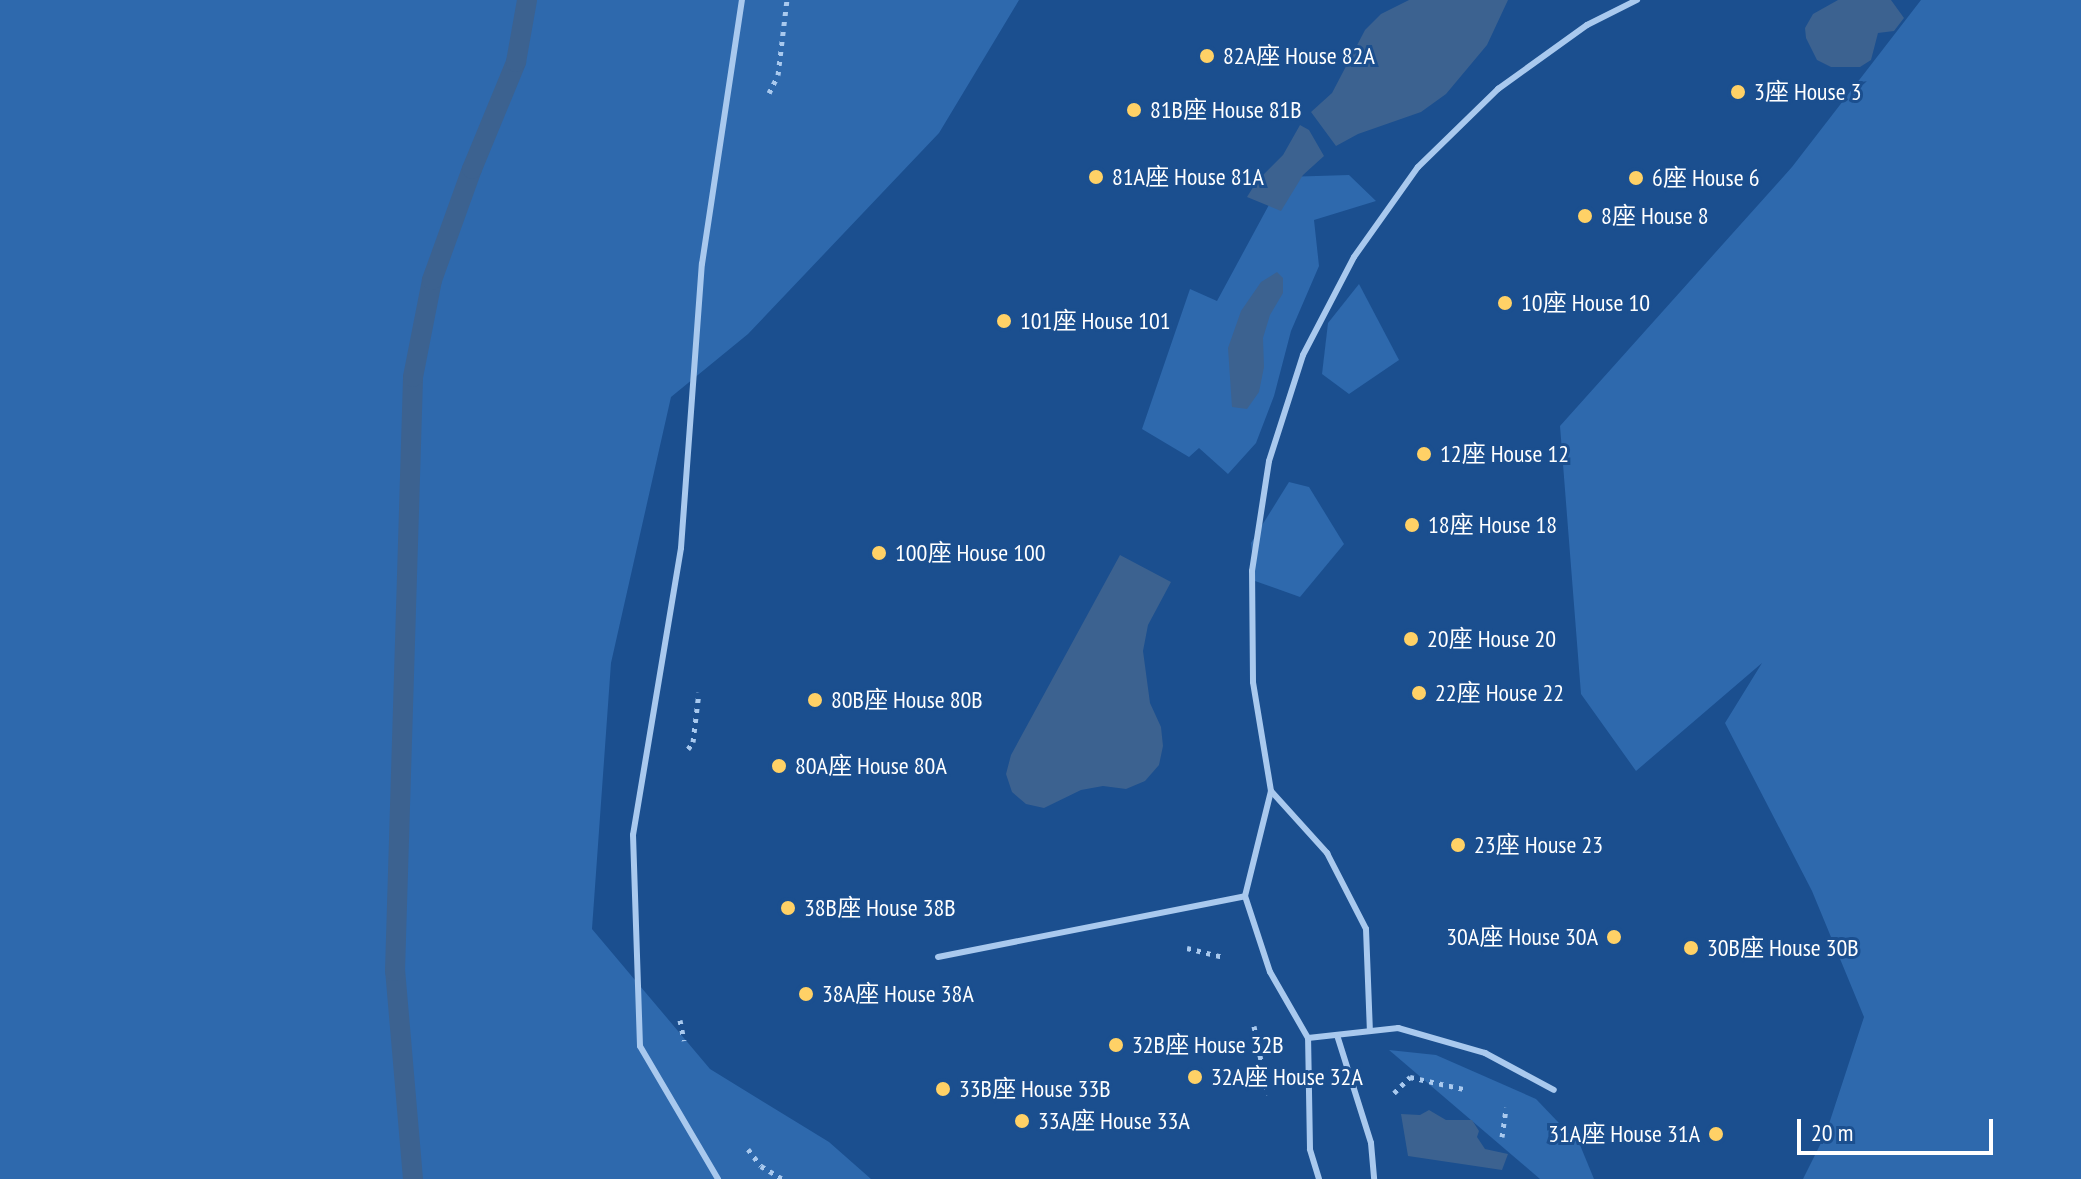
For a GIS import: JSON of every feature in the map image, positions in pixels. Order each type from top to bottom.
[{"type":"lane","points":[[718,1179],[640,1046],[633,835],[681,548],[702,264],[742,0]]},
{"type":"lane","points":[[1319,1179],[1310,1149],[1308,1038],[1270,972],[1245,896],[1271,791],[1253,682],[1252,571],[1269,461],[1303,355],[1354,257],[1418,167],[1498,89],[1587,25],[1637,0]]},
{"type":"lane","points":[[1271,791],[1327,853],[1366,929],[1370,1031]]},
{"type":"lane","points":[[938,957],[1245,896]]},
{"type":"lane","points":[[1308,1038],[1398,1028],[1485,1053],[1554,1090]]},
{"type":"lane","points":[[1337,1035],[1371,1143],[1374,1179]]},
{"type":"path","points":[[767,98],[778,75],[787,0]]},
{"type":"path","points":[[686,753],[693,742],[701,680]]},
{"type":"path","points":[[1172,944],[1229,959]]},
{"type":"path","points":[[679,1014],[685,1045]]},
{"type":"path","points":[[1254,1025],[1269,1100]]},
{"type":"path","points":[[1390,1096],[1410,1077],[1454,1090],[1477,1090]]},
{"type":"path","points":[[1497,1097],[1506,1103],[1502,1137]]},
{"type":"path","points":[[745,1144],[761,1166],[783,1179]]},
{"type":"shaded area","points":[[0,0],[1019,0],[939,133],[748,334],[671,397],[611,663],[592,929],[710,1069],[829,1142],[871,1179],[0,1179]]},
{"type":"shaded area","points":[[1409,0],[1508,0],[1487,45],[1446,94],[1421,112],[1358,134],[1336,146],[1311,112],[1332,93],[1365,30],[1381,14]]},
{"type":"shaded area","points":[[1838,0],[1891,0],[1904,18],[1894,31],[1878,33],[1871,60],[1860,67],[1831,67],[1817,60],[1806,38],[1805,28],[1813,14]]},
{"type":"shaded area","points":[[1921,0],[2081,0],[2081,1179],[1803,1179],[1826,1133],[1864,1017],[1812,891],[1725,723],[1762,663],[1636,771],[1581,694],[1560,426],[1792,167]]},
{"type":"shaded area","points":[[1300,125],[1309,130],[1324,156],[1303,175],[1281,211],[1247,197],[1257,181],[1283,155]]},
{"type":"shaded area","points":[[1349,175],[1376,201],[1314,220],[1319,266],[1291,331],[1274,396],[1256,443],[1228,474],[1199,448],[1189,457],[1142,429],[1190,289],[1217,301],[1284,177]]},
{"type":"shaded area","points":[[1277,272],[1283,278],[1283,293],[1270,315],[1263,338],[1264,367],[1259,392],[1247,409],[1232,407],[1228,348],[1241,311],[1261,282]]},
{"type":"shaded area","points":[[1359,284],[1399,360],[1349,394],[1322,374],[1328,323]]},
{"type":"shaded area","points":[[1289,482],[1309,487],[1344,544],[1300,597],[1255,581],[1251,543]]},
{"type":"shaded area","points":[[1120,555],[1171,582],[1148,625],[1143,651],[1150,703],[1161,727],[1163,746],[1159,765],[1145,781],[1126,789],[1103,786],[1081,790],[1044,808],[1026,804],[1012,792],[1006,774],[1011,755]]},
{"type":"shaded area","points":[[1389,1050],[1436,1055],[1536,1099],[1580,1145],[1594,1179],[1540,1179]]},
{"type":"shaded area","points":[[1429,1110],[1446,1120],[1472,1120],[1485,1149],[1508,1154],[1502,1170],[1408,1156],[1401,1114],[1420,1115]]},
{"type":"waterway","points":[[413,1179],[395,971],[413,377],[432,280],[472,169],[516,62],[527,0]]},
{"type":"place","name":"82A座 House 82A","points":[[1207,56]]},
{"type":"place","name":"3座 House 3","points":[[1738,92]]},
{"type":"place","name":"81B座 House 81B","points":[[1134,110]]},
{"type":"place","name":"81A座 House 81A","points":[[1096,177]]},
{"type":"place","name":"6座 House 6","points":[[1636,178]]},
{"type":"place","name":"8座 House 8","points":[[1585,216]]},
{"type":"place","name":"10座 House 10","points":[[1505,303]]},
{"type":"place","name":"101座 House 101","points":[[1004,321]]},
{"type":"place","name":"12座 House 12","points":[[1424,454]]},
{"type":"place","name":"18座 House 18","points":[[1412,525]]},
{"type":"place","name":"100座 House 100","points":[[879,553]]},
{"type":"place","name":"20座 House 20","points":[[1411,639]]},
{"type":"place","name":"22座 House 22","points":[[1419,693]]},
{"type":"place","name":"80B座 House 80B","points":[[815,700]]},
{"type":"place","name":"80A座 House 80A","points":[[779,766]]},
{"type":"place","name":"23座 House 23","points":[[1458,845]]},
{"type":"place","name":"38B座 House 38B","points":[[788,908]]},
{"type":"place","name":"30A座 House 30A","points":[[1614,937]]},
{"type":"place","name":"30B座 House 30B","points":[[1691,948]]},
{"type":"place","name":"38A座 House 38A","points":[[806,994]]},
{"type":"place","name":"32B座 House 32B","points":[[1116,1045]]},
{"type":"place","name":"32A座 House 32A","points":[[1195,1077]]},
{"type":"place","name":"33B座 House 33B","points":[[943,1089]]},
{"type":"place","name":"33A座 House 33A","points":[[1022,1121]]},
{"type":"place","name":"31A座 House 31A","points":[[1716,1134]]}]
